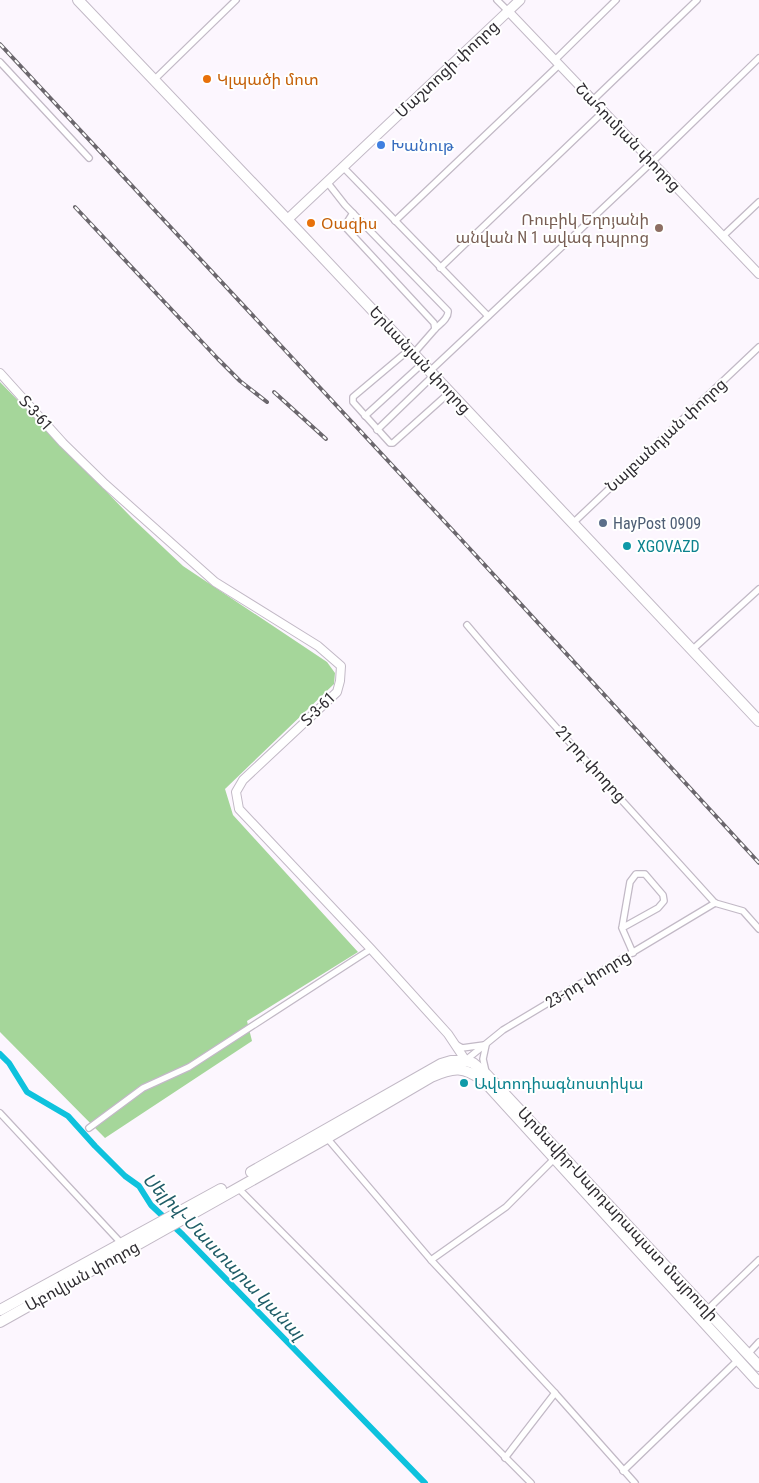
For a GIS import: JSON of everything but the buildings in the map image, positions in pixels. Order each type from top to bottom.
[{"type":"highway","name":"Երևանյան փողոց","points":[[78,0],[412,351],[759,721]]},
{"type":"highway","points":[[160,1227],[442,1064],[451,1061],[465,1065]]},
{"type":"highway","points":[[182,1215],[327,1138],[431,1077],[465,1065]]},
{"type":"highway","name":"Արմավիր-Սարդարապատ մայրուղի","points":[[465,1065],[480,1067],[759,1382]]},
{"type":"highway","name":"Արմավիր-Սարդարապատ մայրուղի","points":[[465,1065],[472,1073],[484,1081],[555,1158],[707,1310],[759,1366]]},
{"type":"highway","name":"Աբովյան փողոց","points":[[0,1322],[102,1259],[122,1244],[160,1227]]},
{"type":"highway","name":"Աբովյան փողոց","points":[[0,1310],[102,1259],[160,1227]]},
{"type":"main road","name":"Մաշտոցի փողոց","points":[[288,220],[520,0]]},
{"type":"street","points":[[155,79],[236,0]]},
{"type":"street","name":"Շահումյան փողոց","points":[[497,0],[759,274]]},
{"type":"street","points":[[395,221],[557,62],[616,0]]},
{"type":"street","points":[[593,100],[697,0]]},
{"type":"street","points":[[365,416],[429,370],[652,162],[759,58]]},
{"type":"street","points":[[0,62],[89,158]]},
{"type":"street","points":[[440,268],[604,112]]},
{"type":"street","points":[[343,167],[488,316]]},
{"type":"street","points":[[327,182],[353,213],[448,310],[445,319],[435,329],[412,351],[353,397],[352,402],[393,444],[450,392]]},
{"type":"street","points":[[723,236],[759,202]]},
{"type":"street","points":[[353,213],[346,224],[346,229],[418,305],[434,324],[435,329]]},
{"type":"street","name":"Նալբանդյան փողոց","points":[[573,523],[759,347]]},
{"type":"street","points":[[378,430],[429,370]]},
{"type":"street","name":"Տ-3-61","points":[[0,373],[63,443],[105,484],[214,582],[318,646],[341,666],[337,692],[242,780],[236,792],[239,809],[448,1034],[465,1065]]},
{"type":"street","points":[[692,650],[759,589]]},
{"type":"street","name":"21-րդ փողոց","points":[[467,625],[527,695],[715,903]]},
{"type":"street","points":[[622,928],[658,908],[664,901],[663,895],[645,874],[636,874],[630,882],[622,928],[633,953]]},
{"type":"street","points":[[715,903],[743,911],[759,929]]},
{"type":"street","name":"23-րդ փողոց","points":[[465,1065],[503,1030],[715,903]]},
{"type":"street","points":[[89,1128],[143,1088],[189,1067],[371,949]]},
{"type":"street","points":[[442,1064],[454,1054],[455,1044],[462,1048],[486,1045],[483,1059],[486,1074]]},
{"type":"street","points":[[0,1113],[122,1244]]},
{"type":"street","points":[[327,1138],[431,1260],[555,1393],[635,1483]]},
{"type":"street","points":[[431,1260],[506,1207],[555,1158]]},
{"type":"street","points":[[237,1187],[531,1483]]},
{"type":"street","points":[[707,1310],[759,1260]]},
{"type":"street","points":[[748,1354],[759,1342]]},
{"type":"street","points":[[623,1471],[738,1360]]},
{"type":"street","points":[[505,1458],[555,1393]]},
{"type":"green space","points":[[0,382],[132,518],[183,566],[327,662],[335,673],[334,684],[225,789],[233,815],[358,952],[247,1021],[252,1041],[105,1138],[0,1032]]},
{"type":"waterway","name":"Սելիվ֊Մաստարա կանալ","points":[[0,1054],[9,1063],[27,1092],[68,1116],[125,1176],[139,1186],[151,1205],[183,1235],[425,1483]]},
{"type":"railway","points":[[0,44],[759,863]]},
{"type":"railway","points":[[75,207],[218,359],[240,381],[267,402]]},
{"type":"railway","points":[[274,392],[326,439]]},
{"type":"place","name":"Կլպածի մոտ","points":[[207,79]]},
{"type":"place","name":"Խանութ","points":[[381,145]]},
{"type":"place","name":"Օազիս","points":[[311,223]]},
{"type":"place","name":"Ռուբիկ Եղոյանի անվան N 1 ավագ դպրոց","points":[[659,228]]},
{"type":"place","name":"HayPost 0909","points":[[603,523]]},
{"type":"place","name":"XGOVAZD","points":[[627,546]]},
{"type":"place","name":"Ավտոդիագնոստիկա","points":[[464,1083]]}]
